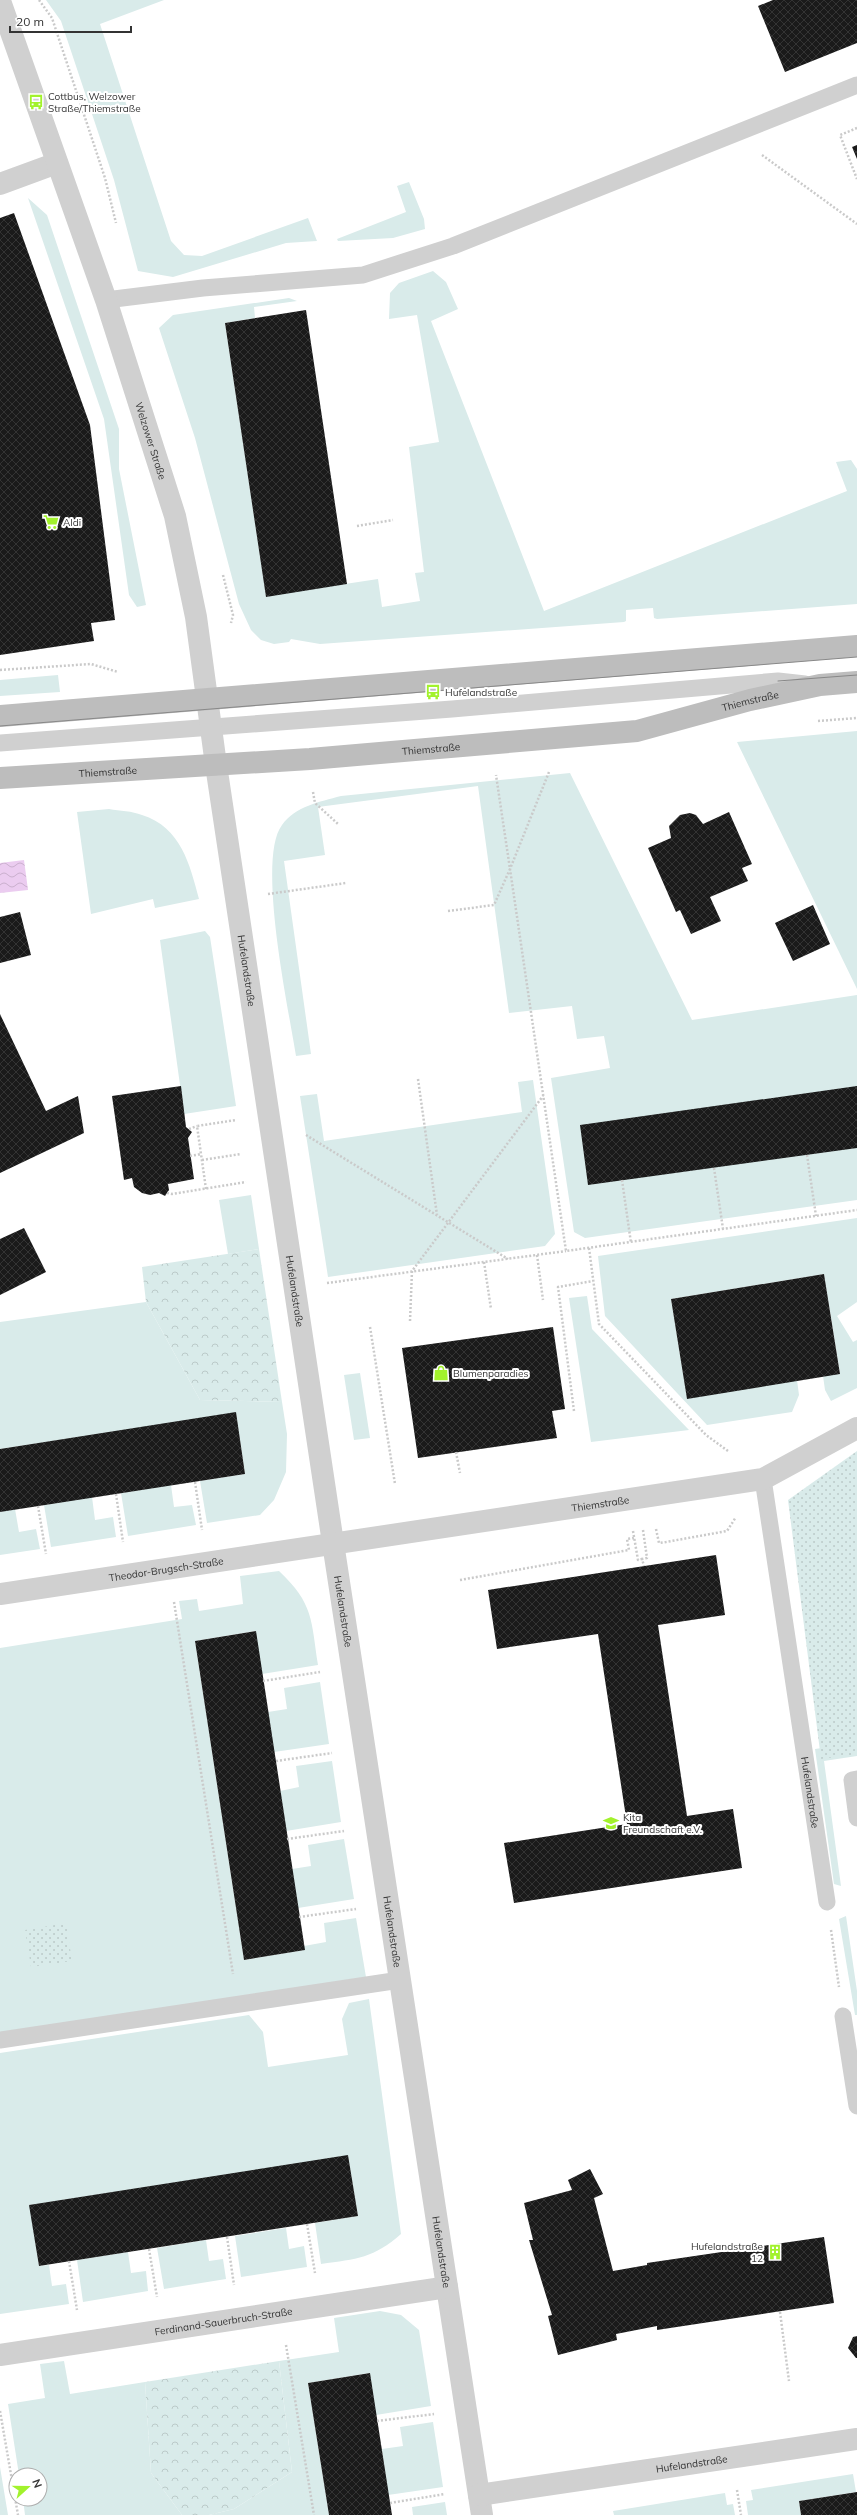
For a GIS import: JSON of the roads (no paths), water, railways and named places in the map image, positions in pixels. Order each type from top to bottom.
[{"type":"main road","points":[[0,716],[857,646]]},
{"type":"main road","name":"Thiemstraße","points":[[0,778],[216,764],[637,731],[750,700],[820,685],[857,682]]},
{"type":"street","name":"Welzower Straße","points":[[0,1],[106,300],[175,516],[196,617],[210,728]]},
{"type":"street","points":[[0,184],[57,163]]},
{"type":"street","name":"Hufelandstraße","points":[[210,728],[332,1543],[481,2505],[857,2439]]},
{"type":"street","name":"Thiemstraße","points":[[332,1543],[763,1479],[857,1428]]},
{"type":"street","name":"Theodor-Brugsch-Straße","points":[[0,1594],[332,1543]]},
{"type":"street","name":"Ferdinand-Sauerbruch-Straße","points":[[0,2355],[447,2287]]},
{"type":"lane","points":[[106,300],[204,288],[363,276],[453,246],[735,135],[857,85]]},
{"type":"lane","points":[[0,743],[210,728],[778,681],[820,685]]},
{"type":"lane","name":"Hufelandstraße","points":[[763,1479],[826,1902]]},
{"type":"lane","points":[[857,1779],[852,1780],[857,1818]]},
{"type":"lane","points":[[0,2040],[400,1980]]},
{"type":"lane","points":[[843,2016],[857,2106]]},
{"type":"water","points":[[24,860],[28,890],[0,893],[0,863]]},
{"type":"tram line","points":[[0,726],[857,657]]},
{"type":"tram line","points":[[778,681],[857,675]]},
{"type":"place","name":"Cottbus, Welzower Straße/Thiemstraße","points":[[36,102]]},
{"type":"place","name":"Aldi","points":[[51,522]]},
{"type":"place","name":"Hufelandstraße","points":[[433,692]]},
{"type":"place","name":"Blumenparadies","points":[[441,1373]]},
{"type":"place","name":"Kita Freundschaft e.V.","points":[[611,1823]]},
{"type":"place","name":"Hufelandstraße 12","points":[[775,2252]]}]
